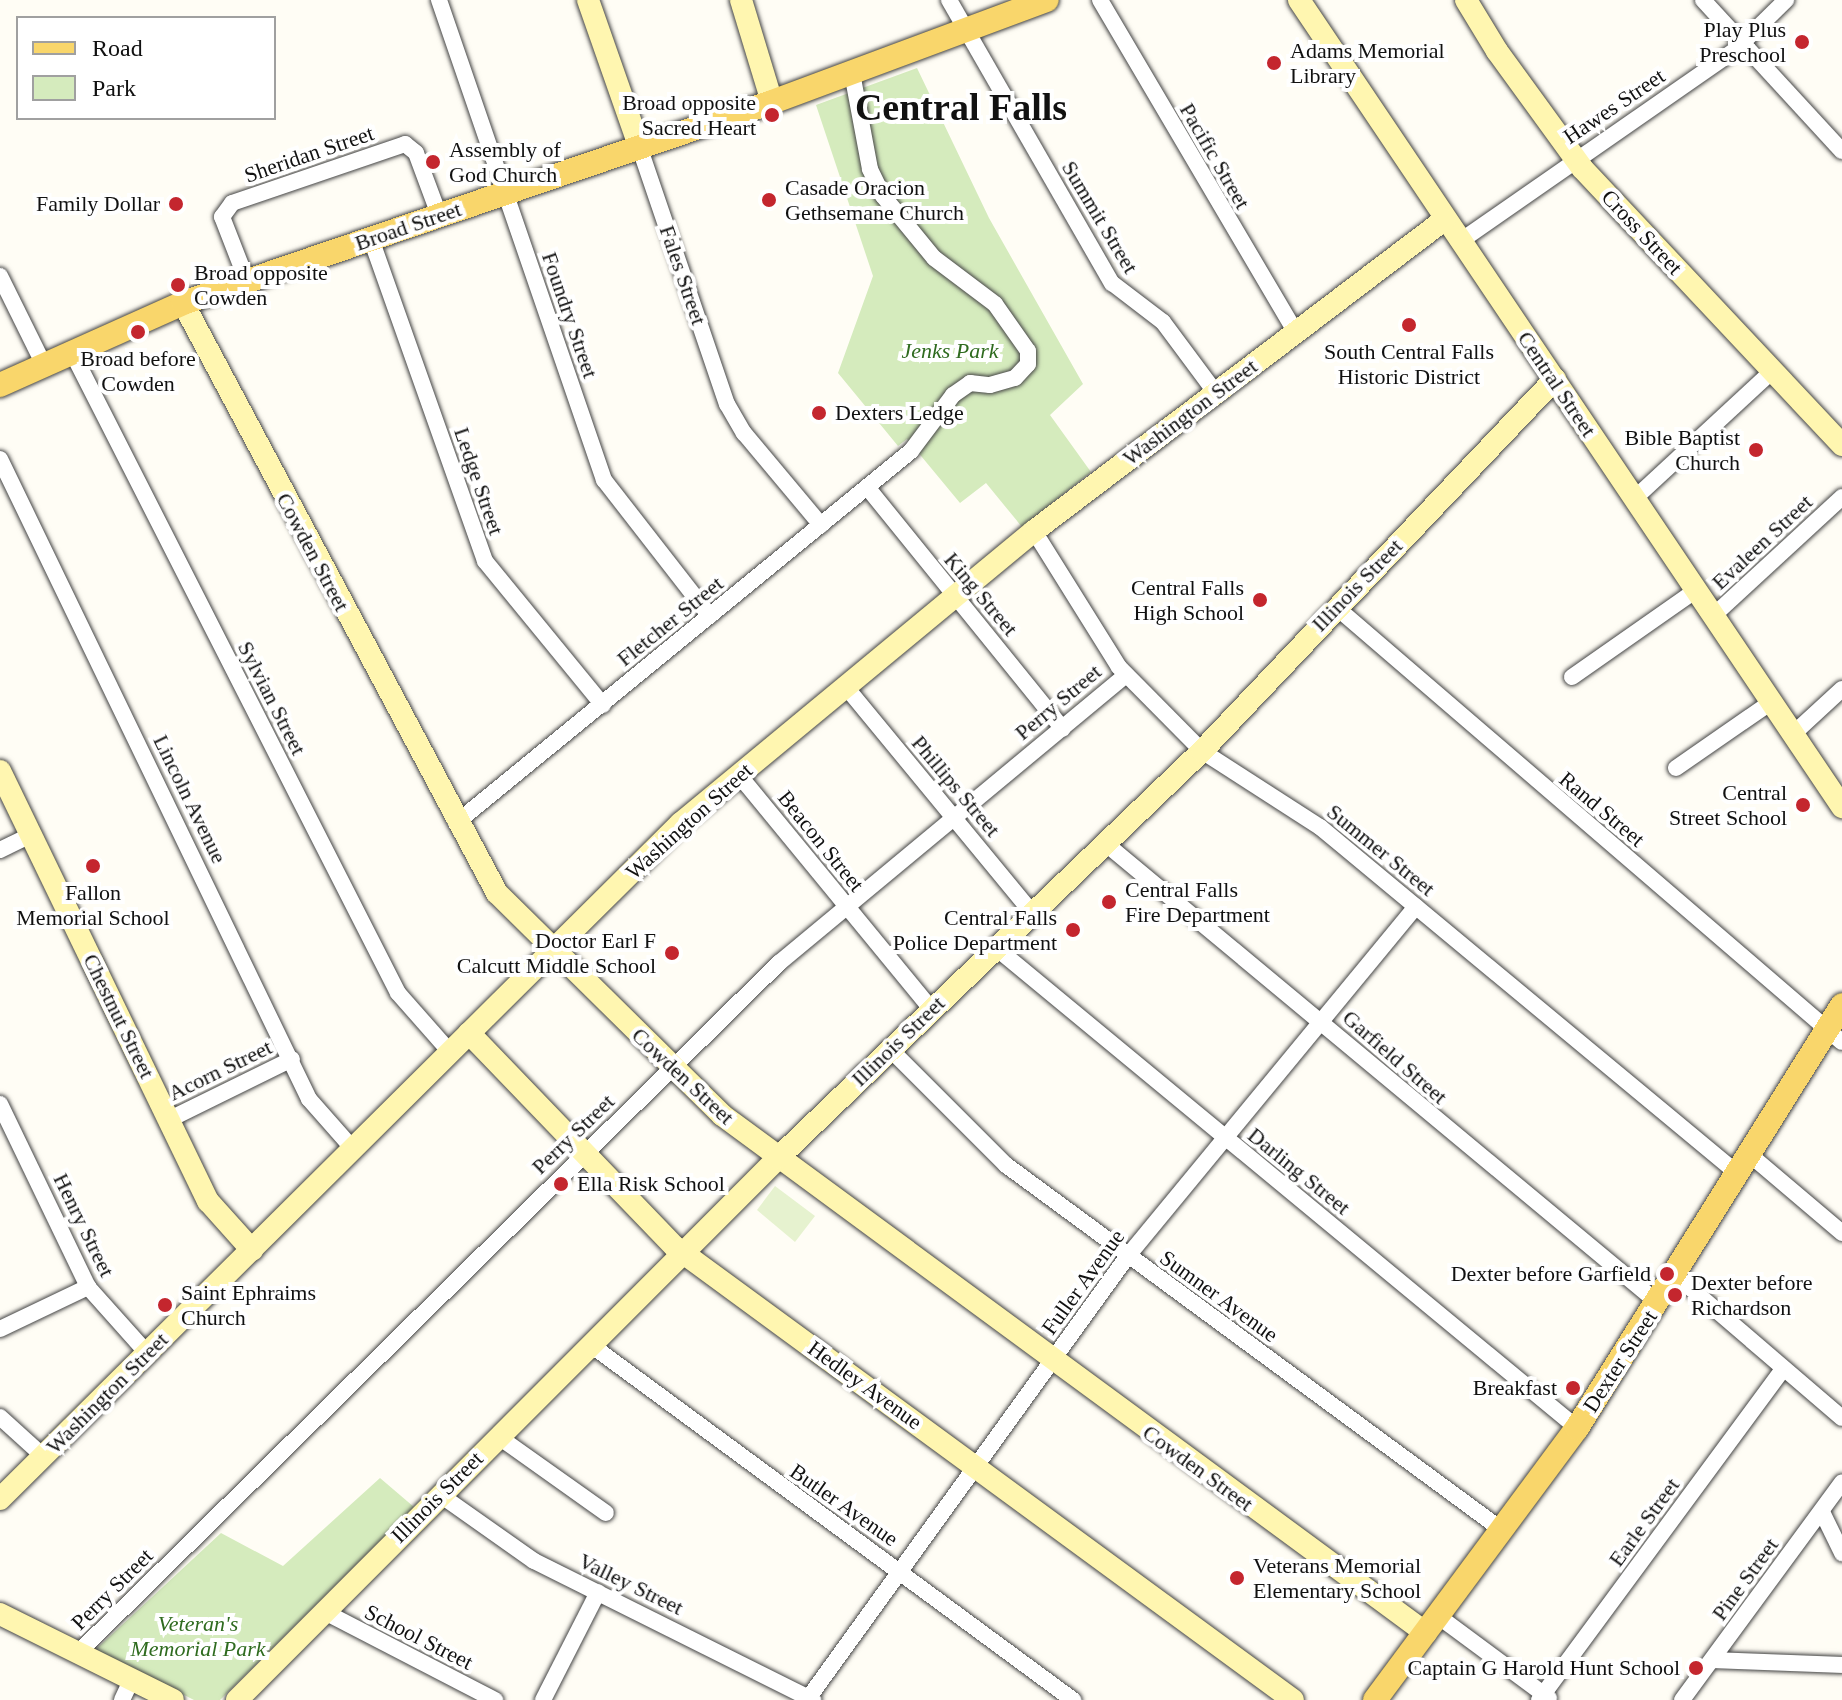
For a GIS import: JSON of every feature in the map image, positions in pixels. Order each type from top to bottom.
[{"type":"main road","name":"Broad Street","points":[[0,385],[183,303],[772,102],[1047,0]]},
{"type":"main road","name":"Dexter Street","points":[[1375,1700],[1577,1428],[1743,1164],[1835,1035],[1842,1005]]},
{"type":"street","name":"Foundry Street","points":[[439,0],[608,489],[710,616]]},
{"type":"street","name":"Fales Street","points":[[588,0],[727,404],[744,433],[821,525]]},
{"type":"street","points":[[741,0],[772,102]]},
{"type":"street","name":"Summit Street","points":[[949,0],[1112,283],[1126,299],[1163,322],[1215,392]]},
{"type":"street","name":"Pacific Street","points":[[1100,0],[1296,333]]},
{"type":"street","name":"Central Street","points":[[1299,0],[1444,220],[1555,379],[1842,807]]},
{"type":"street","name":"Cross Street","points":[[1466,0],[1575,159],[1842,445]]},
{"type":"street","points":[[1703,0],[1741,46],[1842,151]]},
{"type":"street","name":"Hawes Street","points":[[1459,242],[1741,46],[1786,0]]},
{"type":"street","name":"Fletcher Street","points":[[456,823],[911,451],[953,395],[970,383],[990,385],[1015,378],[1029,357],[995,304],[934,258],[883,196],[870,169],[852,73]]},
{"type":"street","name":"Sheridan Street","points":[[247,281],[222,217],[232,203],[405,144],[416,153],[439,215]]},
{"type":"street","name":"Washington Street","points":[[0,1499],[681,823],[1034,531],[1444,220]]},
{"type":"street","name":"Ledge Street","points":[[371,239],[485,561],[603,705]]},
{"type":"street","points":[[0,276],[44,365]]},
{"type":"street","name":"Cowden Street","points":[[183,303],[488,882],[671,1069],[778,1158],[1052,1361],[1432,1624]]},
{"type":"street","name":"Sylvian Street","points":[[72,352],[398,993],[450,1052]]},
{"type":"street","points":[[1634,499],[1772,371]]},
{"type":"street","name":"Illinois Street","points":[[237,1700],[439,1494],[778,1158],[1202,751],[1555,379]]},
{"type":"street","name":"Lincoln Avenue","points":[[0,459],[314,1107],[354,1150]]},
{"type":"street","name":"King Street","points":[[867,487],[1063,729]]},
{"type":"street","name":"Evaleen Street","points":[[1712,617],[1842,497]]},
{"type":"street","name":"Summer Street","points":[[1034,531],[1126,675],[1202,751],[1311,821],[1743,1164],[1842,1233]]},
{"type":"street","points":[[1572,677],[1695,591]]},
{"type":"street","name":"Rand Street","points":[[1336,607],[1835,1035]]},
{"type":"street","name":"Perry Street","points":[[78,1653],[779,963],[1126,675]]},
{"type":"street","name":"Phillips Street","points":[[846,687],[1032,913]]},
{"type":"street","points":[[1792,735],[1842,689]]},
{"type":"street","points":[[1676,768],[1770,703]]},
{"type":"street","name":"Chestnut Street","points":[[0,771],[208,1201],[252,1250]]},
{"type":"street","name":"Beacon Street","points":[[739,775],[931,1009]]},
{"type":"street","points":[[0,850],[31,835]]},
{"type":"street","name":"Garfield Street","points":[[1105,843],[1657,1302]]},
{"type":"street","name":"Fuller Avenue","points":[[809,1699],[898,1571],[1127,1257],[1221,1137],[1416,907]]},
{"type":"street","name":"Darling Street","points":[[995,947],[1221,1137],[1577,1428]]},
{"type":"street","name":"Hedley Avenue","points":[[469,1033],[683,1253],[1293,1700]]},
{"type":"street","name":"Sumner Avenue","points":[[890,1049],[988,1150],[1127,1257],[1502,1530]]},
{"type":"street","name":"Acorn Street","points":[[168,1120],[292,1059]]},
{"type":"street","name":"Henry Street","points":[[0,1104],[88,1287],[147,1353]]},
{"type":"street","points":[[1674,1274],[1842,1418]]},
{"type":"street","points":[[0,1329],[88,1287]]},
{"type":"street","name":"Butler Avenue","points":[[591,1345],[1073,1700]]},
{"type":"street","name":"Earle Street","points":[[1545,1698],[1783,1369]]},
{"type":"street","points":[[0,1417],[43,1456]]},
{"type":"street","points":[[499,1437],[606,1513]]},
{"type":"street","name":"Pine Street","points":[[1682,1700],[1842,1482]]},
{"type":"street","name":"Valley Street","points":[[439,1494],[534,1561],[809,1699]]},
{"type":"street","points":[[1822,1512],[1842,1553]]},
{"type":"street","points":[[543,1700],[598,1592]]},
{"type":"street","name":"School Street","points":[[323,1611],[495,1700]]},
{"type":"street","points":[[0,1614],[173,1700]]},
{"type":"street","points":[[1432,1624],[1545,1698]]},
{"type":"street","points":[[1713,1660],[1842,1665]]},
{"type":"street","points":[[122,1700],[132,1679]]},
{"type":"green space","name":"Jenks Park","points":[[917,68],[989,218],[1083,384],[1050,415],[1091,472],[1022,527],[986,483],[960,503],[907,439],[898,446],[838,373],[873,276],[816,105]]},
{"type":"green space","points":[[775,1186],[815,1216],[795,1242],[757,1210]]},
{"type":"green space","name":"Veteran's Memorial Park","points":[[380,1478],[414,1507],[220,1700],[194,1700],[95,1650],[221,1533],[283,1566]]},
{"type":"place","name":"Play Plus Preschool","points":[[1802,42]]},
{"type":"place","name":"Adams Memorial Library","points":[[1274,63]]},
{"type":"place","name":"Broad opposite Sacred Heart","points":[[772,115]]},
{"type":"place","name":"Assembly of God Church","points":[[433,162]]},
{"type":"place","name":"Casade Oracion Gethsemane Church","points":[[769,200]]},
{"type":"place","name":"Family Dollar","points":[[176,204]]},
{"type":"place","name":"Broad opposite Cowden","points":[[178,285]]},
{"type":"place","name":"South Central Falls Historic District","points":[[1409,325]]},
{"type":"place","name":"Broad before Cowden","points":[[138,332]]},
{"type":"place","name":"Dexters Ledge","points":[[819,413]]},
{"type":"place","name":"Bible Baptist Church","points":[[1756,450]]},
{"type":"place","name":"Central Falls High School","points":[[1260,600]]},
{"type":"place","name":"Central Street School","points":[[1803,805]]},
{"type":"place","name":"Fallon Memorial School","points":[[93,866]]},
{"type":"place","name":"Central Falls Fire Department","points":[[1109,902]]},
{"type":"place","name":"Central Falls Police Department","points":[[1073,930]]},
{"type":"place","name":"Doctor Earl F Calcutt Middle School","points":[[672,953]]},
{"type":"place","name":"Ella Risk School","points":[[561,1184]]},
{"type":"place","name":"Dexter before Garfield","points":[[1667,1274]]},
{"type":"place","name":"Dexter before Richardson","points":[[1675,1295]]},
{"type":"place","name":"Saint Ephraims Church","points":[[165,1305]]},
{"type":"place","name":"Breakfast","points":[[1573,1388]]},
{"type":"place","name":"Veterans Memorial Elementary School","points":[[1237,1578]]},
{"type":"place","name":"Captain G Harold Hunt School","points":[[1696,1668]]},
{"type":"district","name":"Central Falls","points":[[961,108]]}]
